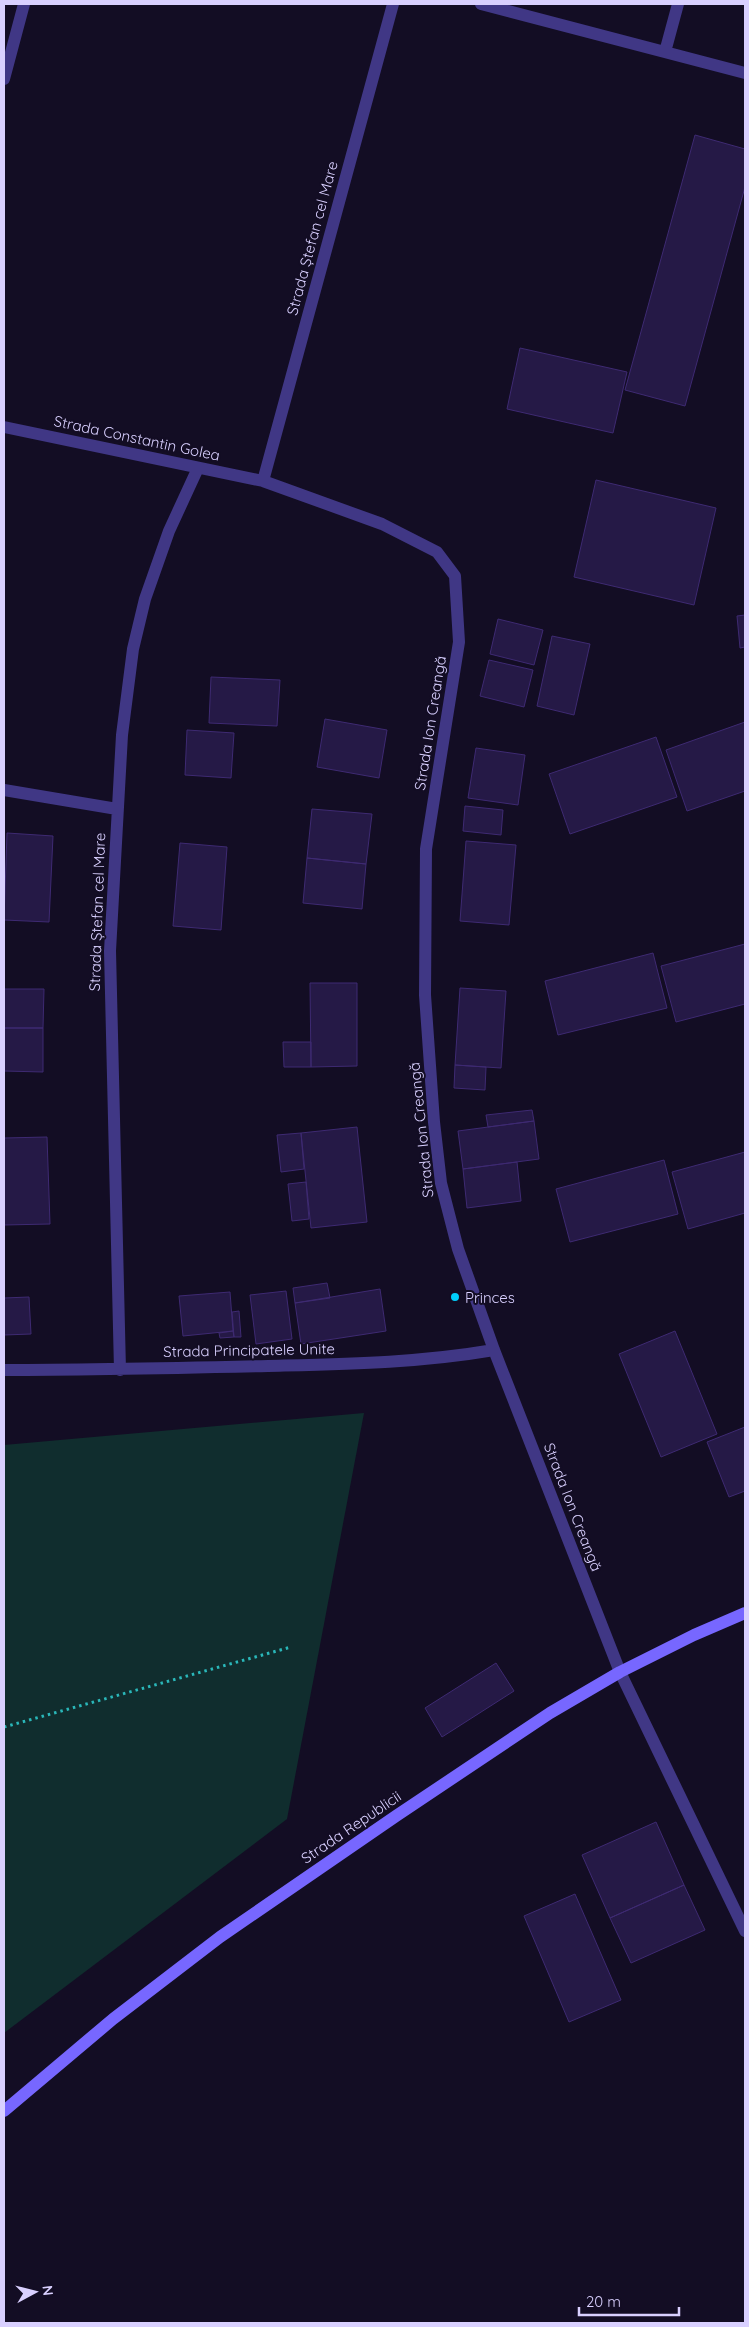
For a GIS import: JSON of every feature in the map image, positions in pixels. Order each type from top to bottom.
[{"type":"main road","name":"Strada Republicii","points":[[4,2111],[113,2019],[220,1937],[550,1713],[620,1672],[694,1635],[745,1613]]},
{"type":"street","points":[[4,79],[24,4]]},
{"type":"street","name":"Strada Ștefan cel Mare","points":[[263,481],[393,4]]},
{"type":"street","points":[[481,4],[745,73]]},
{"type":"street","points":[[664,52],[678,4]]},
{"type":"street","name":"Strada Constantin Golea","points":[[4,426],[263,481]]},
{"type":"street","name":"Strada Ștefan cel Mare","points":[[120,1370],[110,951],[122,735],[133,649],[145,599],[169,531],[198,468]]},
{"type":"street","name":"Strada Ion Creangă","points":[[263,481],[382,524],[437,552],[455,576],[459,642],[426,849],[425,996],[434,1122],[441,1183],[458,1248],[494,1350],[620,1672],[745,1931]]},
{"type":"street","points":[[4,790],[117,809]]},
{"type":"street","name":"Strada Principatele Unite","points":[[4,1370],[120,1370],[392,1363],[443,1359],[494,1350]]},
{"type":"path","points":[[4,1727],[290,1647]]},
{"type":"green space","points":[[364,1413],[287,1819],[4,2033],[4,1445]]},
{"type":"building","points":[[695,135],[745,149],[745,187],[685,406],[625,390]]},
{"type":"building","points":[[520,348],[627,372],[613,433],[507,409]]},
{"type":"building","points":[[596,480],[716,508],[694,605],[574,577]]},
{"type":"building","points":[[745,615],[745,647],[740,648],[737,616]]},
{"type":"building","points":[[498,619],[543,630],[534,665],[490,654]]},
{"type":"building","points":[[552,636],[590,644],[574,715],[537,706]]},
{"type":"building","points":[[489,660],[533,670],[524,707],[480,696]]},
{"type":"building","points":[[211,677],[280,680],[277,726],[209,723]]},
{"type":"building","points":[[325,719],[387,730],[379,778],[317,767]]},
{"type":"building","points":[[745,722],[745,791],[687,811],[666,750]]},
{"type":"building","points":[[187,730],[234,733],[231,778],[185,775]]},
{"type":"building","points":[[656,737],[677,797],[570,834],[549,774]]},
{"type":"building","points":[[476,748],[525,755],[518,805],[468,798]]},
{"type":"building","points":[[465,806],[503,810],[501,835],[463,831]]},
{"type":"building","points":[[312,809],[372,814],[366,864],[307,858]]},
{"type":"building","points":[[7,833],[53,836],[49,922],[4,920]]},
{"type":"building","points":[[466,841],[516,845],[509,925],[460,921]]},
{"type":"building","points":[[180,843],[227,847],[221,930],[173,926]]},
{"type":"building","points":[[307,858],[366,864],[362,909],[303,903]]},
{"type":"building","points":[[745,944],[745,1004],[676,1022],[661,966]]},
{"type":"building","points":[[653,953],[667,1008],[558,1035],[545,981]]},
{"type":"building","points":[[310,983],[357,983],[357,1066],[311,1067]]},
{"type":"building","points":[[460,988],[506,991],[501,1068],[455,1065]]},
{"type":"building","points":[[4,989],[44,989],[43,1028],[4,1028]]},
{"type":"building","points":[[4,1028],[43,1028],[43,1072],[4,1071]]},
{"type":"building","points":[[283,1042],[311,1042],[311,1067],[284,1067]]},
{"type":"building","points":[[455,1065],[486,1067],[485,1090],[454,1088]]},
{"type":"building","points":[[532,1110],[534,1121],[488,1127],[486,1115]]},
{"type":"building","points":[[534,1121],[539,1159],[463,1169],[458,1131]]},
{"type":"building","points":[[357,1127],[367,1222],[311,1228],[301,1133]]},
{"type":"building","points":[[301,1133],[304,1169],[281,1172],[277,1135]]},
{"type":"building","points":[[47,1137],[50,1224],[4,1225],[4,1138]]},
{"type":"building","points":[[745,1152],[745,1213],[688,1229],[672,1172]]},
{"type":"building","points":[[664,1160],[678,1214],[570,1242],[556,1189]]},
{"type":"building","points":[[517,1162],[521,1201],[467,1208],[463,1169]]},
{"type":"building","points":[[306,1182],[309,1219],[292,1221],[288,1184]]},
{"type":"building","points":[[327,1283],[330,1298],[295,1303],[293,1288]]},
{"type":"building","points":[[380,1289],[386,1331],[301,1344],[295,1303]]},
{"type":"building","points":[[286,1291],[292,1339],[256,1344],[250,1295]]},
{"type":"building","points":[[230,1292],[233,1331],[183,1336],[179,1296]]},
{"type":"building","points":[[29,1297],[31,1334],[4,1335],[4,1298]]},
{"type":"building","points":[[239,1311],[241,1337],[234,1337],[232,1312]]},
{"type":"building","points":[[233,1331],[234,1337],[220,1338],[219,1333]]},
{"type":"building","points":[[675,1331],[717,1434],[661,1457],[619,1354]]},
{"type":"building","points":[[745,1427],[745,1491],[729,1497],[707,1442]]},
{"type":"building","points":[[496,1663],[514,1691],[442,1737],[425,1708]]},
{"type":"building","points":[[656,1822],[684,1885],[610,1918],[582,1855]]},
{"type":"building","points":[[684,1885],[705,1930],[631,1963],[610,1918]]},
{"type":"building","points":[[575,1894],[621,2000],[569,2022],[524,1916]]},
{"type":"place","name":"Princes","points":[[455,1297]]}]
